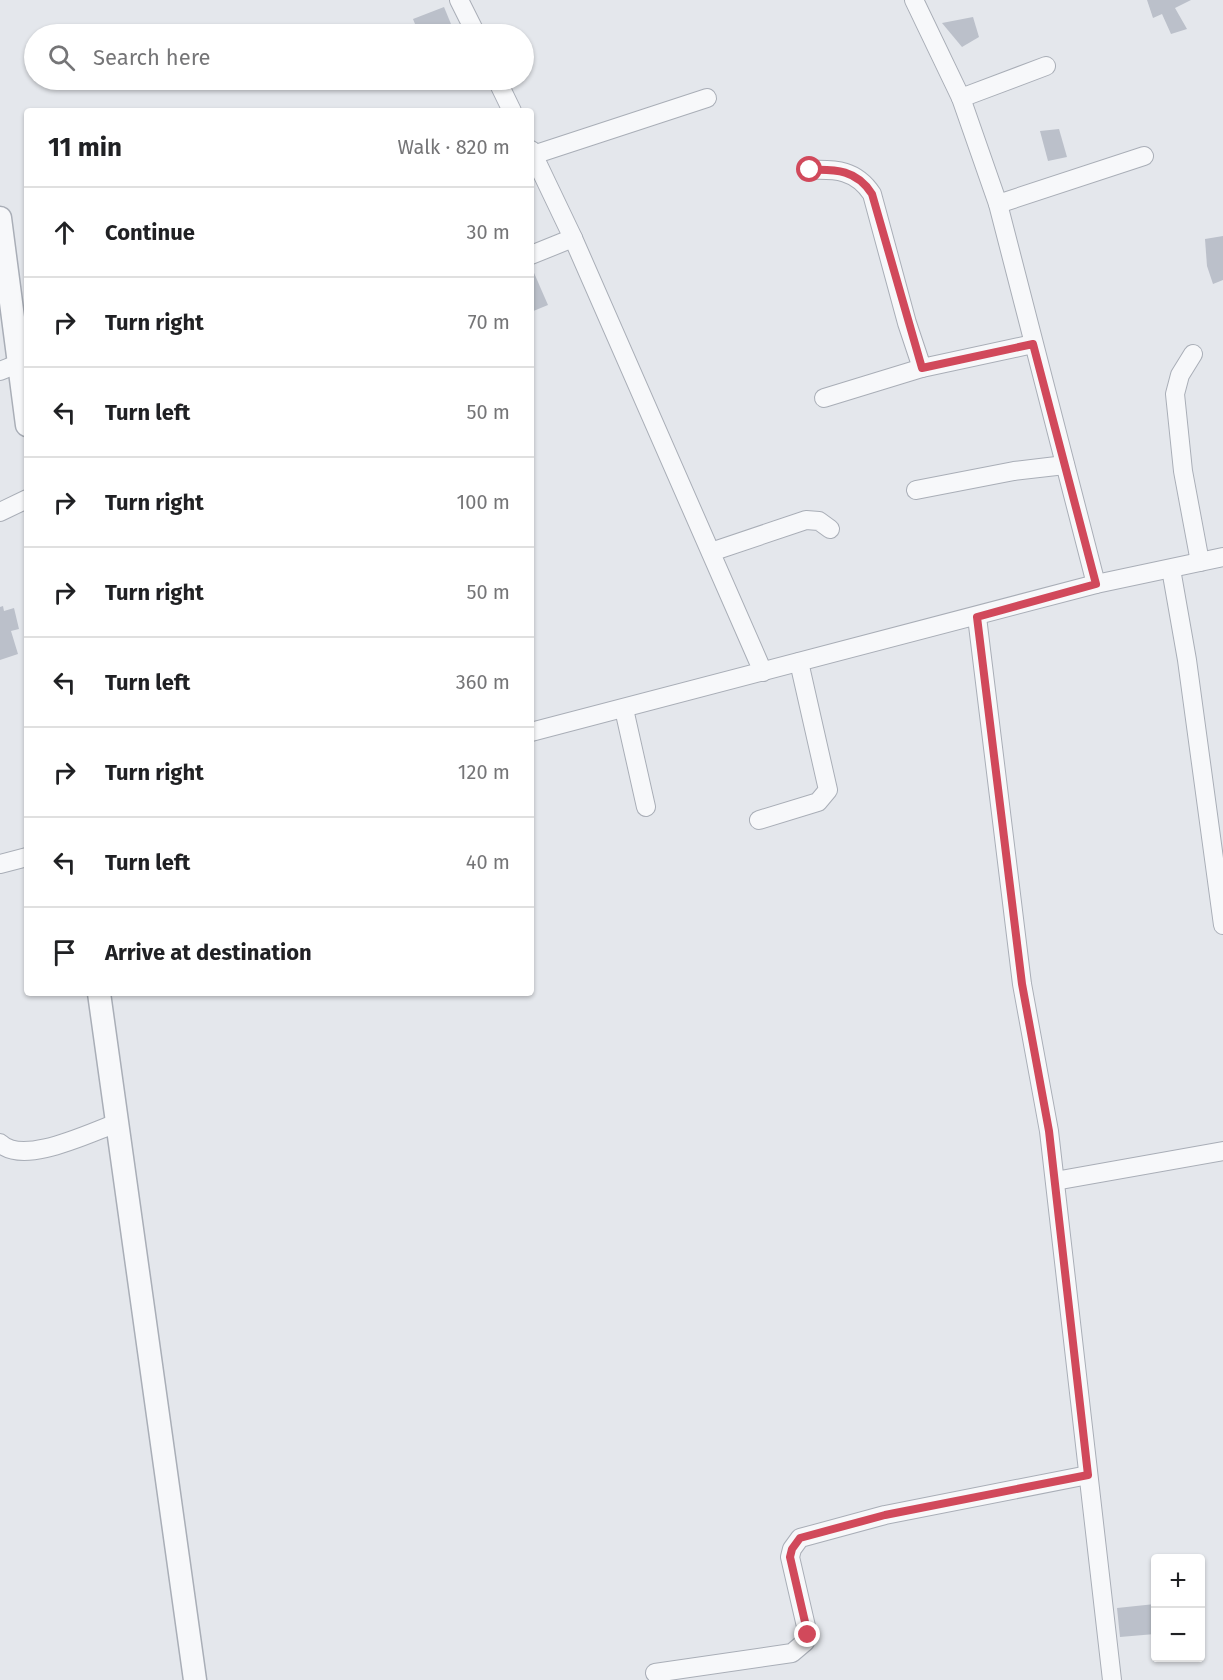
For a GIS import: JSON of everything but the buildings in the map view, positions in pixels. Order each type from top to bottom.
[{"type":"street","points":[[459,0],[471,24]]},
{"type":"street","points":[[914,0],[962,98],[998,204],[1096,584]]},
{"type":"street","points":[[962,98],[1046,66]]},
{"type":"street","points":[[502,90],[511,108]]},
{"type":"street","points":[[534,151],[707,98]]},
{"type":"street","points":[[534,156],[573,238],[763,672]]},
{"type":"street","points":[[998,204],[1144,156]]},
{"type":"street","points":[[810,170],[847,172],[859,178],[872,194],[922,368]]},
{"type":"street","points":[[0,218],[10,367],[24,415]]},
{"type":"street","points":[[534,254],[573,238]]},
{"type":"street","points":[[824,398],[922,368],[1033,344]]},
{"type":"street","points":[[1193,354],[1180,375],[1174,394],[1183,471],[1200,562]]},
{"type":"street","points":[[916,490],[1014,471],[1065,465]]},
{"type":"street","points":[[0,512],[24,501]]},
{"type":"street","points":[[711,552],[806,520],[819,521],[830,529]]},
{"type":"street","points":[[534,731],[1096,584],[1223,557]]},
{"type":"street","points":[[1172,569],[1189,671],[1223,925]]},
{"type":"street","points":[[977,617],[1022,984],[1049,1131],[1112,1680]]},
{"type":"street","points":[[759,820],[818,802],[828,790],[799,662]]},
{"type":"street","points":[[624,709],[646,807]]},
{"type":"street","points":[[0,864],[24,858]]},
{"type":"street","points":[[99,996],[195,1680]]},
{"type":"street","points":[[0,1143],[7,1150],[27,1152],[59,1144],[117,1123]]},
{"type":"street","points":[[1055,1181],[1223,1151]]},
{"type":"street","points":[[655,1673],[792,1653],[799,1649],[808,1635],[790,1557],[792,1549],[800,1538],[885,1515],[1088,1475]]},
{"type":"route","points":[[808,1635],[790,1557],[792,1549],[800,1538],[885,1515],[1088,1475],[1049,1131],[1022,984],[977,617],[1096,584],[1033,344],[922,368],[907,323],[872,194],[866,184],[847,172],[810,170]]}]
